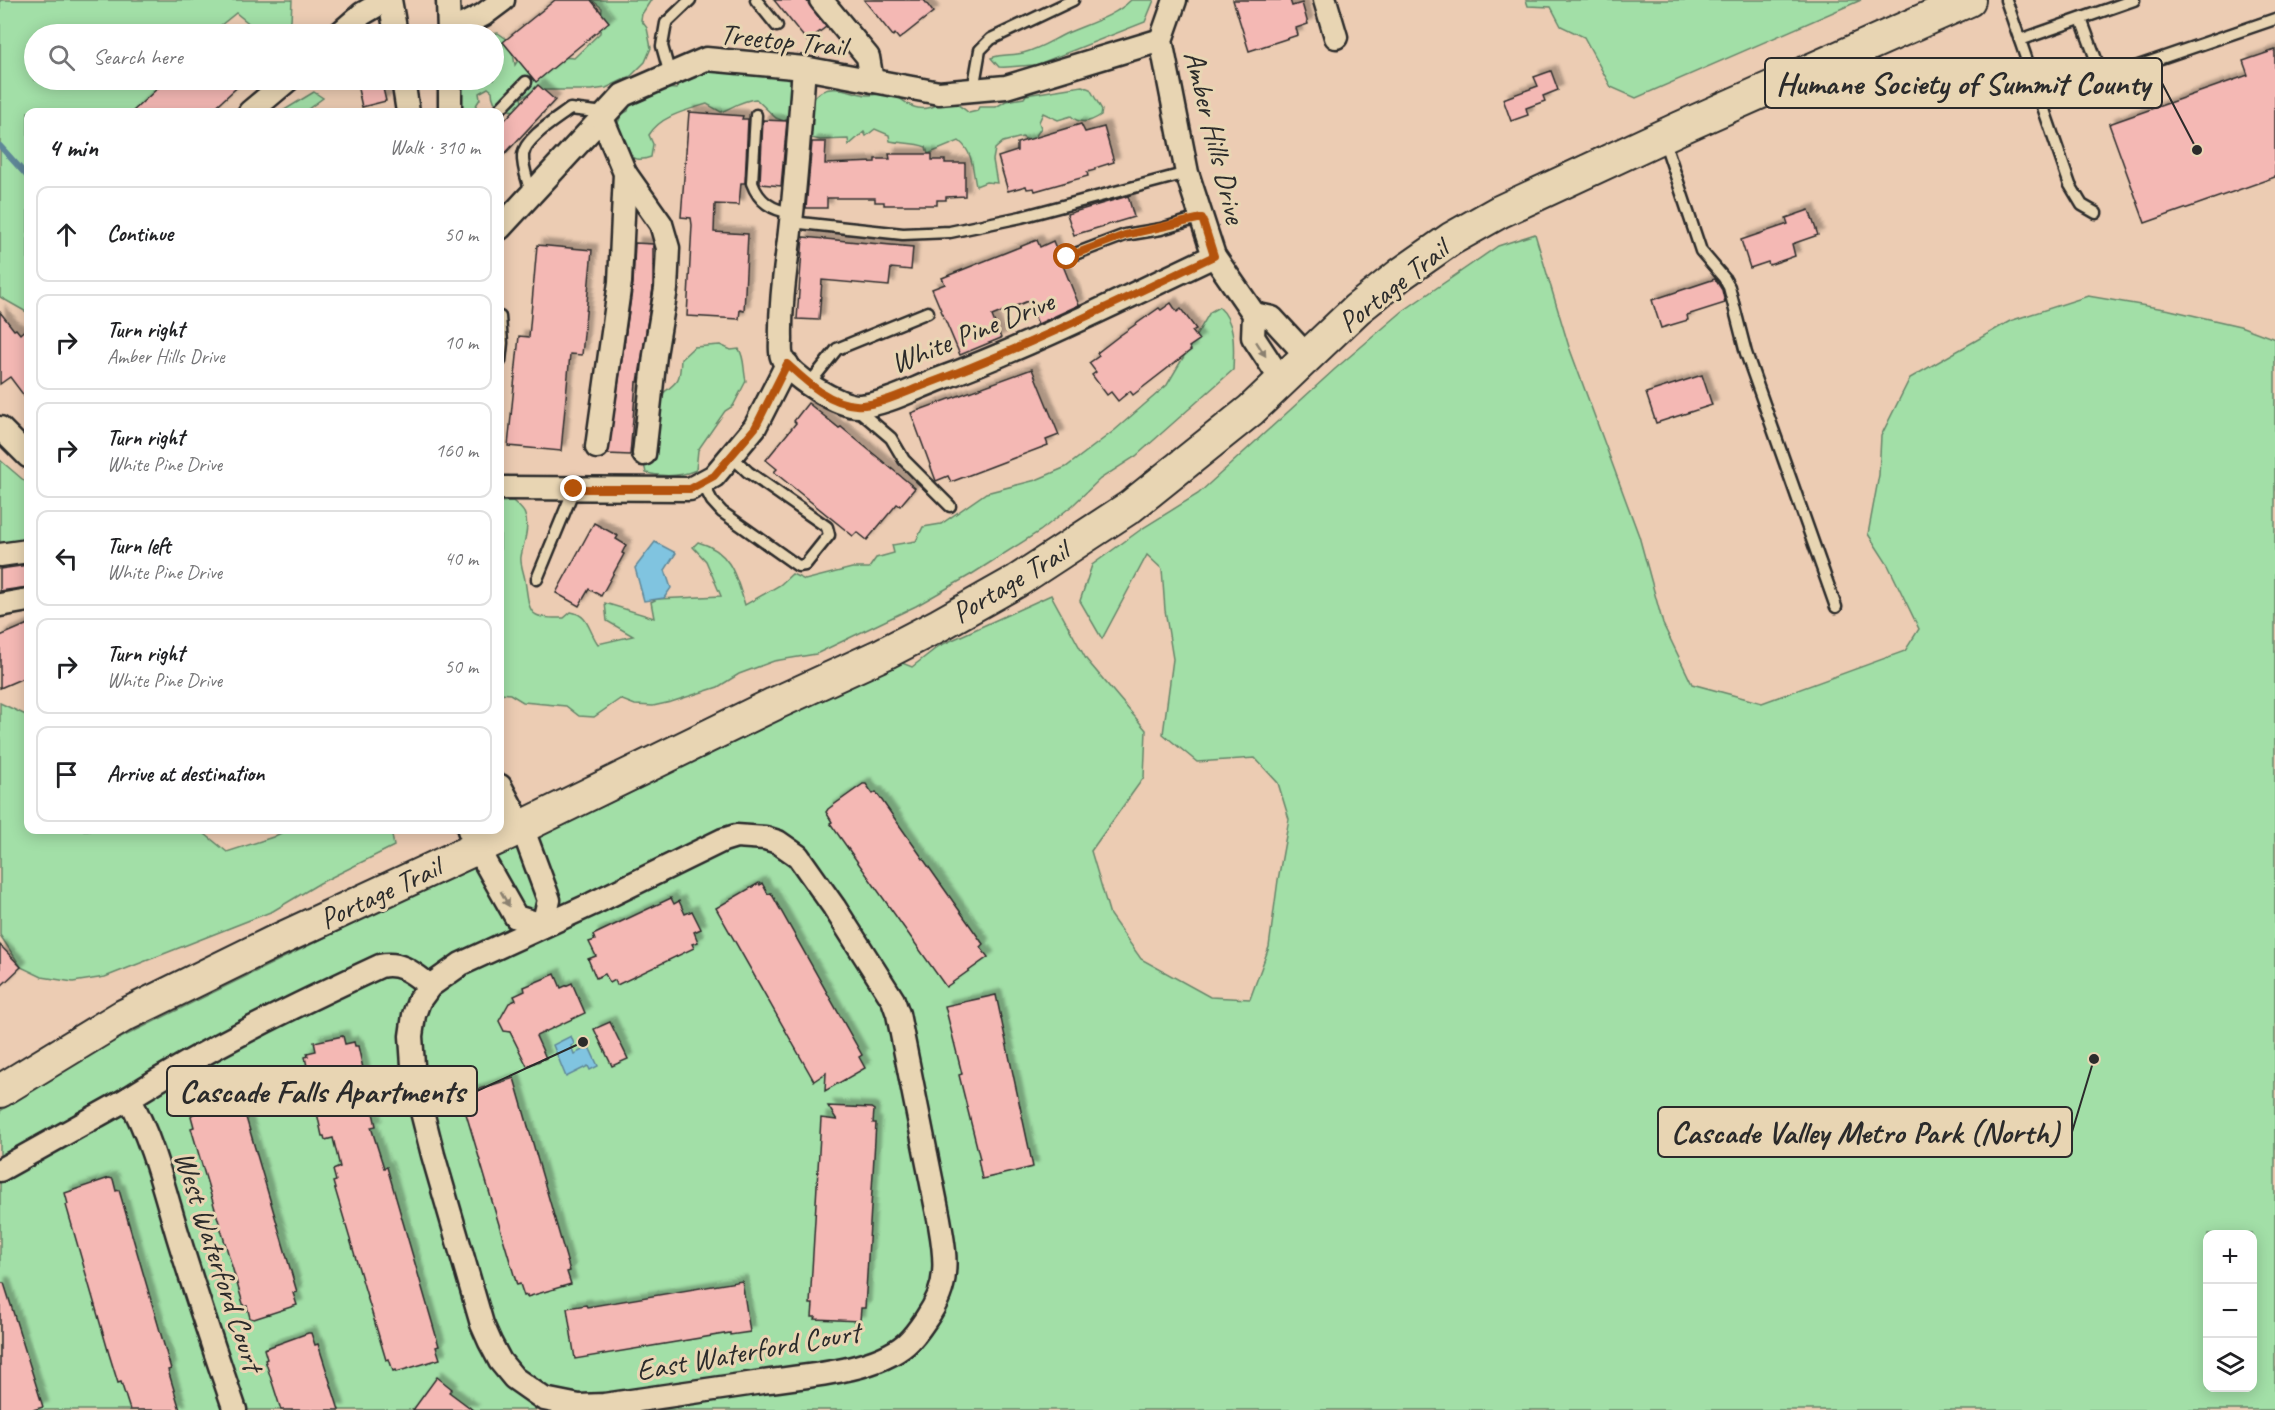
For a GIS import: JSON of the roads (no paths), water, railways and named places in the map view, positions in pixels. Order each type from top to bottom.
[{"type":"main road","name":"Portage Trail","points":[[504,831],[522,827],[774,704],[883,654],[1017,581],[1130,507],[1216,440],[1308,357],[1357,309],[1451,239],[1499,212],[1663,135],[1969,0]]},
{"type":"main road","name":"Portage Trail","points":[[0,1090],[123,1016],[272,943],[473,839],[493,834]]},
{"type":"street","points":[[350,24],[362,14],[388,0],[394,24]]},
{"type":"street","points":[[448,0],[449,24]]},
{"type":"street","points":[[466,24],[503,0]]},
{"type":"street","name":"Treetop Trail","points":[[821,0],[868,57],[872,81]]},
{"type":"street","name":"Amber Hills Drive","points":[[1174,0],[1161,40],[1187,173],[1214,256],[1254,314],[1253,337],[1282,381]]},
{"type":"street","points":[[1325,0],[1336,37]]},
{"type":"street","name":"Treetop Trail","points":[[504,217],[531,193],[623,95],[706,59],[804,68],[939,93],[1006,87],[1161,40]]},
{"type":"street","points":[[804,68],[792,217],[784,271],[780,326],[781,356],[809,384],[838,401],[852,405]]},
{"type":"street","points":[[255,108],[276,90]]},
{"type":"street","points":[[405,90],[407,108]]},
{"type":"street","points":[[450,90],[450,108]]},
{"type":"street","points":[[604,115],[625,173],[661,224],[668,248],[666,289],[655,355],[644,454]]},
{"type":"street","points":[[597,447],[620,282],[625,173]]},
{"type":"street","name":"White Pine Drive","points":[[852,405],[859,406],[884,400],[1034,342],[1214,256]]},
{"type":"street","name":"Amber Hills Drive","points":[[1254,314],[1272,318],[1308,357]]},
{"type":"street","points":[[504,488],[690,489],[714,476],[755,428],[787,364]]},
{"type":"street","points":[[0,428],[24,452]]},
{"type":"street","points":[[0,555],[24,552]]},
{"type":"street","points":[[0,606],[24,601]]},
{"type":"street","points":[[473,839],[516,917],[543,925],[549,900],[522,827],[504,793]]},
{"type":"street","name":"East Waterford Court","points":[[736,836],[765,837],[778,842],[798,856],[886,987],[898,1014],[945,1252],[943,1282],[933,1310],[905,1345],[888,1356],[868,1364],[843,1369],[604,1405],[579,1406],[544,1399],[514,1378],[501,1361],[482,1324],[436,1166],[414,1080],[411,1036],[419,1001],[430,986],[461,964],[543,925],[592,904],[723,840],[736,836]]},
{"type":"street","points":[[0,1170],[266,1019],[380,966],[399,965],[410,970],[430,986]]},
{"type":"street","name":"West Waterford Court","points":[[129,1098],[152,1151],[202,1316],[235,1410]]},
{"type":"lane","points":[[670,75],[662,46],[666,23],[690,0]]},
{"type":"lane","points":[[756,0],[777,26]]},
{"type":"lane","points":[[973,90],[980,50],[991,39],[1073,0]]},
{"type":"lane","points":[[2006,0],[2070,185],[2082,205],[2096,213]]},
{"type":"lane","points":[[2020,40],[2134,0]]},
{"type":"lane","points":[[2080,19],[2103,78],[2275,19]]},
{"type":"lane","points":[[501,108],[526,82]]},
{"type":"lane","points":[[531,193],[523,153],[538,132],[570,109],[604,115]]},
{"type":"lane","points":[[756,115],[752,183],[755,193],[763,202],[792,217],[903,234],[950,232],[1021,217],[1187,173]]},
{"type":"lane","points":[[1663,135],[1701,251],[1729,287],[1746,353],[1836,607]]},
{"type":"lane","points":[[1067,257],[1125,235],[1202,218]]},
{"type":"lane","points":[[809,384],[837,349],[928,312]]},
{"type":"lane","points":[[852,405],[891,438],[904,460],[950,506]]},
{"type":"lane","points":[[702,482],[712,501],[722,512],[798,566],[805,565],[829,535],[827,527],[748,472],[731,456]]},
{"type":"lane","points":[[537,579],[574,489]]},
{"type":"water","points":[[655,542],[676,553],[665,570],[671,588],[664,598],[644,601],[635,568]]},
{"type":"water","points":[[571,1036],[574,1054],[589,1047],[598,1066],[590,1070],[588,1066],[566,1077],[553,1045]]},
{"type":"waterway","points":[[0,146],[24,173]]},
{"type":"place","name":"Humane Society of Summit County","points":[[2197,150]]},
{"type":"place","name":"Cascade Falls Apartments","points":[[583,1042]]},
{"type":"place","name":"Cascade Valley Metro Park (North)","points":[[2094,1059]]}]
